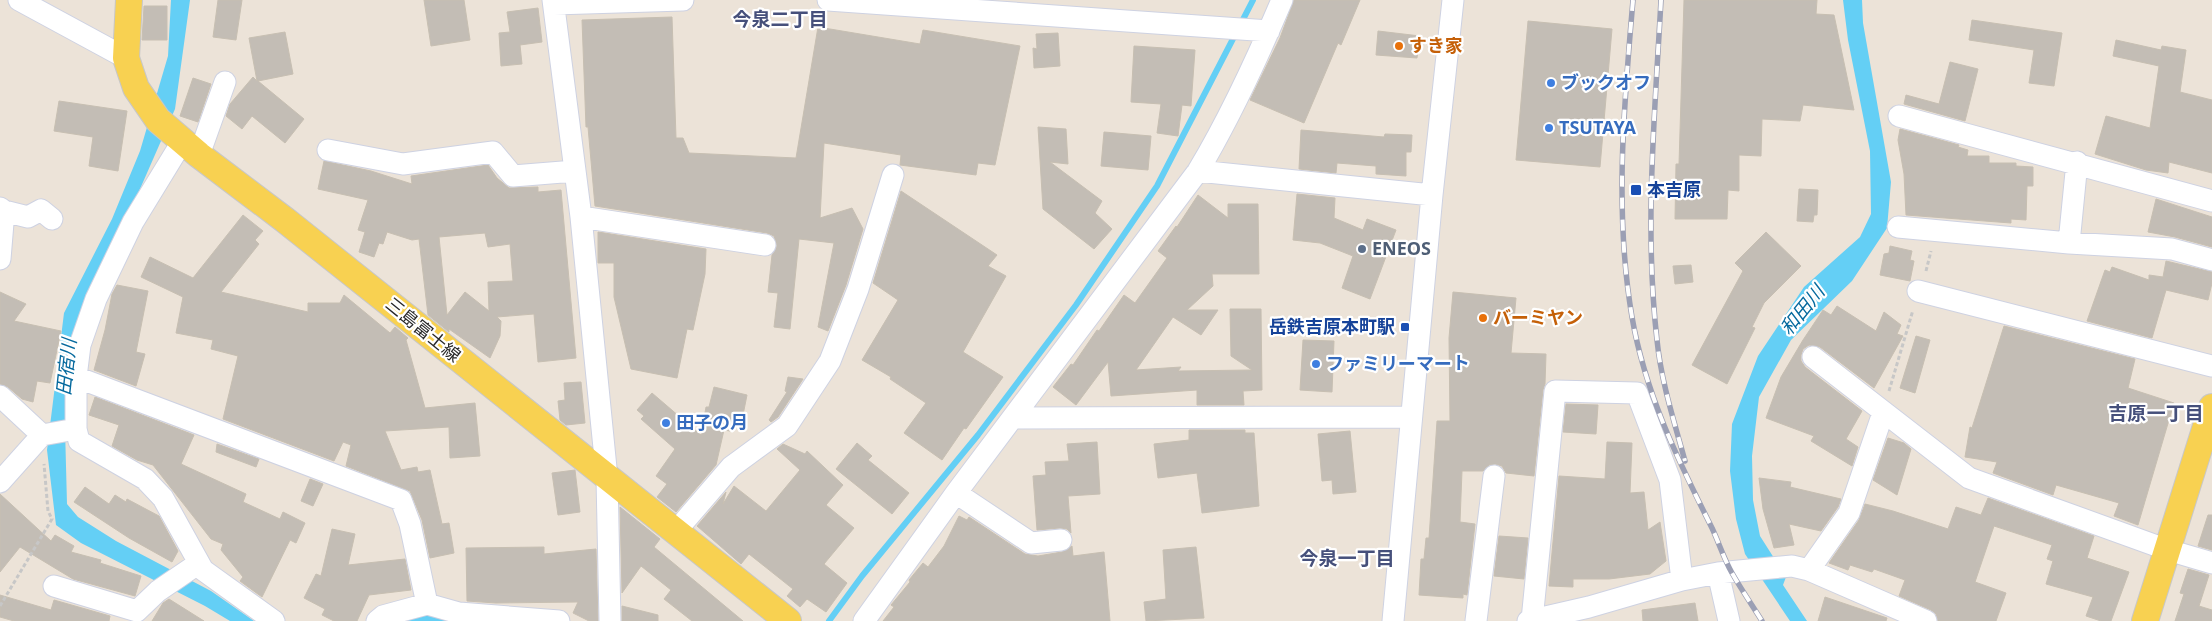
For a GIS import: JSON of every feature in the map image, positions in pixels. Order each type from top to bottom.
[{"type":"main road","name":"三島富士線","points":[[129,0],[126,58],[136,88],[150,110],[184,143],[292,226],[788,621]]},
{"type":"main road","points":[[2145,621],[2212,407]]},
{"type":"street","points":[[18,0],[126,58]]},
{"type":"street","points":[[610,621],[607,478],[576,171],[554,2],[683,0]]},
{"type":"street","points":[[828,0],[1269,31]]},
{"type":"street","points":[[864,621],[956,493],[1198,170],[1247,81],[1282,0]]},
{"type":"street","points":[[1393,621],[1432,195],[1453,0]]},
{"type":"street","points":[[225,82],[133,222],[96,299],[80,345],[76,377],[76,429],[79,441],[145,479],[163,498],[195,566],[274,621]]},
{"type":"street","points":[[1899,116],[2077,162],[2212,201]]},
{"type":"street","points":[[328,150],[402,164],[492,152],[512,176],[576,171]]},
{"type":"street","points":[[2069,243],[2077,162]]},
{"type":"street","points":[[1198,170],[1432,195]]},
{"type":"street","points":[[676,531],[731,467],[787,426],[830,361],[858,289],[893,175]]},
{"type":"street","points":[[0,259],[2,209],[28,217],[41,210],[52,219]]},
{"type":"street","points":[[581,217],[766,246]]},
{"type":"street","points":[[1898,227],[2069,243],[2172,249],[2212,260]]},
{"type":"street","points":[[1920,291],[2212,366]]},
{"type":"street","points":[[1813,357],[1883,413],[1970,478],[2168,550],[2212,563]]},
{"type":"street","points":[[76,377],[401,500],[410,524],[427,604]]},
{"type":"street","points":[[1682,580],[1670,480],[1637,393],[1555,391],[1530,620],[1589,614],[1682,580],[1718,573],[1753,569],[1801,568],[1926,621]]},
{"type":"street","points":[[0,396],[44,435]]},
{"type":"street","points":[[1801,568],[1849,513],[1883,413]]},
{"type":"street","points":[[1013,418],[1411,417]]},
{"type":"street","points":[[0,482],[44,435],[76,429]]},
{"type":"street","points":[[1476,621],[1494,476]]},
{"type":"street","points":[[956,493],[1030,543],[1061,540]]},
{"type":"street","points":[[54,586],[137,611],[158,591],[195,566]]},
{"type":"street","points":[[1718,573],[1729,621]]},
{"type":"street","points":[[377,621],[383,616],[427,604],[459,613],[559,621]]},
{"type":"path","points":[[1883,413],[1920,291],[1935,230]]},
{"type":"path","points":[[0,606],[52,519],[48,511],[44,435]]},
{"type":"water","points":[[171,0],[190,0],[175,109],[126,221],[65,428],[67,504],[78,517],[116,541],[211,591],[254,621],[230,621],[205,606],[81,543],[56,525],[47,450],[64,313],[112,219],[140,151],[168,56]]},
{"type":"water","name":"和田川","points":[[1843,0],[1862,0],[1863,23],[1891,182],[1887,228],[1852,281],[1791,340],[1759,397],[1752,456],[1753,500],[1760,536],[1786,577],[1783,585],[1807,621],[1790,621],[1745,554],[1736,519],[1730,471],[1732,424],[1758,356],[1804,287],[1860,237],[1871,214],[1870,151],[1848,40]]},
{"type":"building","points":[[218,0],[242,0],[236,40],[213,37]]},
{"type":"building","points":[[424,0],[464,0],[470,40],[431,46]]},
{"type":"building","points":[[1294,0],[1360,0],[1341,45],[1338,43],[1304,123],[1250,100],[1280,38]]},
{"type":"building","points":[[1684,0],[1817,0],[1816,14],[1834,15],[1854,110],[1803,105],[1800,121],[1762,119],[1761,156],[1739,155],[1739,191],[1728,190],[1727,219],[1675,219],[1676,164],[1679,164]]},
{"type":"building","points":[[144,6],[167,6],[167,40],[142,40]]},
{"type":"building","points":[[538,8],[542,42],[520,45],[522,64],[501,66],[499,33],[510,32],[507,12]]},
{"type":"building","points":[[672,17],[676,138],[683,138],[689,153],[796,158],[818,27],[920,44],[923,30],[1020,46],[995,165],[978,163],[976,175],[900,165],[901,155],[824,143],[820,218],[852,208],[863,229],[846,285],[828,331],[818,327],[834,243],[799,239],[790,329],[774,327],[778,293],[768,292],[772,255],[777,246],[774,236],[767,233],[595,206],[588,127],[586,127],[582,20]]},
{"type":"building","points":[[1972,20],[2062,33],[2054,86],[2029,83],[2034,50],[1969,40]]},
{"type":"building","points":[[1528,21],[1612,29],[1600,167],[1516,160]]},
{"type":"building","points":[[1378,31],[1420,36],[1417,58],[1376,55]]},
{"type":"building","points":[[285,32],[293,74],[258,81],[304,119],[285,143],[252,116],[242,129],[226,116],[230,104],[253,77],[257,81],[249,38]]},
{"type":"building","points":[[1058,33],[1060,66],[1034,68],[1033,48],[1037,49],[1036,34]]},
{"type":"building","points":[[2116,40],[2161,50],[2162,46],[2186,50],[2180,92],[2212,100],[2212,173],[2169,162],[2168,173],[2146,170],[2095,154],[2106,116],[2150,128],[2159,66],[2113,56]]},
{"type":"building","points":[[1134,46],[1195,50],[1191,106],[1182,105],[1178,136],[1157,133],[1161,104],[1131,102]]},
{"type":"building","points":[[1950,62],[1978,69],[1965,121],[1904,104],[1906,95],[1939,104]]},
{"type":"building","points":[[193,78],[211,84],[198,122],[180,116]]},
{"type":"building","points":[[59,101],[127,111],[118,171],[89,166],[93,137],[54,131]]},
{"type":"building","points":[[1038,127],[1066,129],[1068,164],[1050,162],[1102,201],[1095,213],[1112,229],[1094,249],[1043,209]]},
{"type":"building","points":[[1900,129],[1959,145],[1958,147],[1968,150],[1967,156],[1989,156],[1989,163],[2016,163],[2016,166],[2033,167],[2033,186],[2027,186],[2026,220],[2011,219],[2011,223],[1906,215],[1904,174],[1898,140]]},
{"type":"building","points":[[1301,130],[1384,137],[1385,134],[1412,135],[1411,152],[1406,152],[1406,176],[1376,174],[1376,166],[1337,163],[1336,173],[1299,169]]},
{"type":"building","points":[[1104,132],[1151,136],[1148,170],[1101,166]]},
{"type":"building","points":[[324,161],[371,171],[412,184],[411,176],[488,165],[497,178],[509,188],[538,187],[538,192],[561,190],[576,358],[538,362],[534,314],[497,317],[501,321],[500,336],[490,358],[449,329],[449,332],[428,315],[419,239],[412,240],[387,232],[383,244],[379,243],[374,257],[359,252],[365,232],[358,230],[368,200],[318,189]],"holes":[[[485,233],[488,247],[510,244],[513,281],[488,282],[489,311],[465,292],[447,315],[439,237]]]},
{"type":"building","points":[[1799,189],[1818,190],[1817,215],[1814,215],[1813,222],[1797,221]]},
{"type":"building","points":[[901,191],[997,255],[988,266],[1006,276],[963,352],[1003,377],[942,460],[904,433],[926,403],[890,379],[891,377],[862,360],[898,300],[873,283]]},
{"type":"building","name":"ENEOS","points":[[1297,194],[1335,198],[1334,218],[1363,230],[1367,219],[1396,230],[1370,299],[1342,288],[1353,256],[1320,243],[1293,240]]},
{"type":"building","points":[[1198,195],[1228,218],[1228,204],[1258,204],[1259,274],[1212,274],[1213,286],[1187,310],[1218,310],[1201,335],[1173,317],[1136,370],[1181,367],[1178,371],[1252,370],[1231,356],[1230,309],[1261,309],[1262,390],[1243,391],[1244,405],[1197,405],[1197,390],[1111,396],[1108,362],[1076,405],[1053,387],[1071,364],[1073,365],[1124,295],[1135,303],[1167,258],[1158,251],[1177,227]]},
{"type":"building","points":[[2156,199],[2212,217],[2212,247],[2148,232]]},
{"type":"building","points":[[243,215],[263,231],[255,240],[259,244],[221,292],[308,312],[308,303],[340,303],[344,295],[390,333],[395,327],[408,338],[406,340],[425,408],[475,403],[480,456],[450,458],[449,427],[385,431],[401,470],[417,467],[418,472],[430,470],[442,524],[449,523],[454,553],[430,558],[422,520],[410,491],[346,466],[351,445],[343,442],[334,461],[223,419],[238,356],[211,349],[213,340],[176,333],[183,297],[141,277],[150,257],[193,278]]},
{"type":"building","points":[[598,232],[706,249],[705,274],[693,330],[687,329],[677,378],[631,369],[614,297],[614,263],[598,263]]},
{"type":"building","points":[[1766,232],[1801,266],[1764,303],[1752,327],[1755,328],[1727,384],[1692,365],[1743,271],[1735,263]]},
{"type":"building","points":[[1890,246],[1912,251],[1910,260],[1914,261],[1910,281],[1880,275],[1884,254],[1889,253]]},
{"type":"building","points":[[2166,261],[2212,272],[2212,283],[2208,300],[2166,290],[2152,338],[2087,321],[2105,270],[2110,272],[2112,267],[2149,280],[2149,275],[2163,277]]},
{"type":"building","points":[[1691,265],[1693,282],[1675,284],[1673,266]]},
{"type":"building","points":[[117,285],[148,291],[136,352],[145,354],[136,386],[94,370],[112,294]]},
{"type":"building","points":[[0,292],[26,304],[14,321],[61,331],[50,383],[37,381],[33,402],[22,399],[8,387],[0,384]]},
{"type":"building","points":[[1453,292],[1516,298],[1511,353],[1546,354],[1545,384],[1534,476],[1506,473],[1502,466],[1495,464],[1489,465],[1483,471],[1462,471],[1460,522],[1475,524],[1467,595],[1463,594],[1463,598],[1419,595],[1421,559],[1424,559],[1426,538],[1429,538],[1437,421],[1450,421],[1449,338]]},
{"type":"building","points":[[1837,306],[1876,331],[1884,312],[1901,325],[1897,334],[1903,336],[1874,388],[1820,347],[1809,345],[1803,349],[1801,361],[1805,367],[1862,411],[1846,439],[1858,447],[1852,466],[1811,441],[1814,436],[1766,418],[1781,377],[1803,340],[1823,310],[1831,315]]},
{"type":"building","points":[[2004,326],[2135,359],[2128,388],[2174,403],[2138,525],[2114,516],[2119,503],[2056,485],[2053,495],[1993,473],[1997,462],[1965,457],[1970,427],[1972,428]]},
{"type":"building","points":[[1916,336],[1930,340],[1915,393],[1900,388]]},
{"type":"building","points":[[1303,340],[1334,341],[1332,392],[1300,390]]},
{"type":"building","points":[[788,377],[803,379],[778,417],[771,422],[769,420],[787,392],[785,391]]},
{"type":"building","points":[[581,382],[585,423],[566,425],[560,420],[558,401],[565,400],[564,383]]},
{"type":"building","points":[[714,387],[747,395],[741,425],[732,423],[730,431],[724,430],[716,465],[676,512],[657,497],[667,484],[656,476],[675,449],[641,419],[644,416],[637,410],[652,393],[701,435],[706,407],[709,407]]},
{"type":"building","points":[[95,397],[194,435],[181,464],[246,494],[243,502],[280,519],[283,512],[305,523],[296,543],[290,540],[262,597],[240,581],[243,577],[221,550],[223,544],[211,539],[153,465],[137,460],[112,446],[119,425],[89,415]]},
{"type":"building","points":[[1566,404],[1598,405],[1596,434],[1563,432]]},
{"type":"building","points":[[1189,430],[1245,430],[1245,433],[1254,433],[1259,506],[1202,513],[1197,473],[1158,478],[1154,444],[1189,440]]},
{"type":"building","points":[[1350,431],[1356,492],[1333,494],[1332,480],[1322,481],[1318,434]]},
{"type":"building","points":[[1888,438],[1904,443],[1911,449],[1897,495],[1873,480]]},
{"type":"building","points":[[1097,442],[1100,494],[1068,496],[1071,533],[1067,529],[1060,528],[1037,530],[1033,476],[1046,475],[1045,462],[1069,461],[1067,444]]},
{"type":"building","points":[[1607,442],[1632,443],[1630,493],[1644,492],[1648,530],[1660,522],[1666,561],[1650,574],[1609,579],[1573,579],[1573,587],[1549,586],[1559,476],[1605,479]]},
{"type":"building","points":[[857,443],[872,456],[868,460],[909,493],[892,514],[836,469]]},
{"type":"building","points":[[217,444],[259,459],[256,467],[216,452]]},
{"type":"building","points":[[783,444],[805,454],[807,451],[843,485],[826,505],[854,528],[824,564],[847,583],[826,612],[807,599],[800,607],[787,596],[793,589],[749,554],[741,564],[697,526],[726,492],[723,504],[734,486],[766,511],[800,470],[777,449]]},
{"type":"building","points":[[575,470],[580,512],[558,515],[552,473]]},
{"type":"building","points":[[1759,478],[1791,482],[1790,487],[1841,499],[1838,507],[1821,531],[1789,524],[1794,545],[1774,548],[1763,509]]},
{"type":"building","points":[[310,479],[323,484],[313,506],[301,501]]},
{"type":"building","points":[[85,487],[109,504],[115,495],[126,502],[127,499],[159,516],[178,551],[172,562],[129,538],[74,502]]},
{"type":"building","points":[[0,494],[51,541],[55,535],[74,546],[71,552],[101,560],[100,563],[141,576],[135,596],[73,579],[20,547],[0,572]]},
{"type":"building","points":[[1988,498],[2094,536],[2087,558],[2129,572],[2111,621],[2101,621],[2086,616],[2093,597],[2046,584],[2053,561],[2047,559],[2052,545],[1994,526],[1975,582],[2006,593],[1996,621],[1938,621],[1936,614],[1931,610],[1899,596],[1905,580],[1874,569],[1872,572],[1850,565],[1848,570],[1829,563],[1859,520],[1865,504],[1948,529],[1956,507],[1981,515]]},
{"type":"building","points":[[620,507],[660,539],[654,547],[743,621],[692,621],[664,599],[671,590],[641,566],[622,593]]},
{"type":"building","points":[[2208,515],[2212,515],[2212,550],[2198,546]]},
{"type":"building","points":[[959,516],[967,520],[969,517],[1025,554],[1038,556],[1062,552],[1072,546],[1073,556],[1104,552],[1110,621],[883,621],[894,607],[891,605],[910,582],[909,580],[923,563],[928,567],[944,546]]},
{"type":"building","points":[[332,529],[355,534],[348,565],[405,559],[411,590],[369,595],[357,621],[334,621],[322,615],[325,609],[304,598],[316,574],[321,576]]},
{"type":"building","points":[[1499,536],[1528,538],[1524,579],[1494,576]]},
{"type":"building","points":[[544,547],[544,554],[596,549],[598,621],[589,621],[573,613],[578,602],[496,603],[467,601],[466,548]]},
{"type":"building","points":[[1196,547],[1204,618],[1146,621],[1144,602],[1166,599],[1163,550]]},
{"type":"building","points":[[2188,569],[2209,575],[2199,606],[2212,610],[2212,621],[2175,621],[2184,594],[2180,593]]},
{"type":"building","points":[[0,595],[51,610],[54,600],[110,616],[109,621],[14,621],[0,617]]},
{"type":"building","points":[[1825,597],[1887,618],[1886,621],[1818,621]]},
{"type":"building","points":[[169,599],[204,621],[152,621],[163,603]]},
{"type":"building","points":[[1695,603],[1698,621],[1643,621],[1642,610]]},
{"type":"building","points":[[622,606],[658,615],[658,621],[622,621]]},
{"type":"waterway","points":[[829,621],[862,576],[978,435],[1076,305],[1157,186],[1253,0]]},
{"type":"waterway","name":"田宿川","points":[[418,621],[430,621]]},
{"type":"railway","points":[[1633,0],[1622,158],[1623,238],[1632,317],[1645,372],[1664,426],[1729,568],[1762,621]]},
{"type":"railway","points":[[1661,0],[1652,170],[1651,255],[1653,298],[1662,371],[1668,401],[1685,461]]},
{"type":"place","name":"すき家","points":[[1399,46]]},
{"type":"place","name":"ブックオフ","points":[[1551,83]]},
{"type":"place","name":"TSUTAYA","points":[[1549,128]]},
{"type":"place","name":"本吉原","points":[[1636,190]]},
{"type":"place","name":"ENEOS","points":[[1362,249]]},
{"type":"place","name":"バーミヤン","points":[[1483,318]]},
{"type":"place","name":"岳鉄吉原本町駅","points":[[1405,327]]},
{"type":"place","name":"ファミリーマート","points":[[1316,364]]},
{"type":"place","name":"田子の月","points":[[666,423]]},
{"type":"district","name":"今泉二丁目","points":[[780,19]]},
{"type":"district","name":"吉原一丁目","points":[[2156,413]]},
{"type":"district","name":"今泉一丁目","points":[[1347,558]]}]
